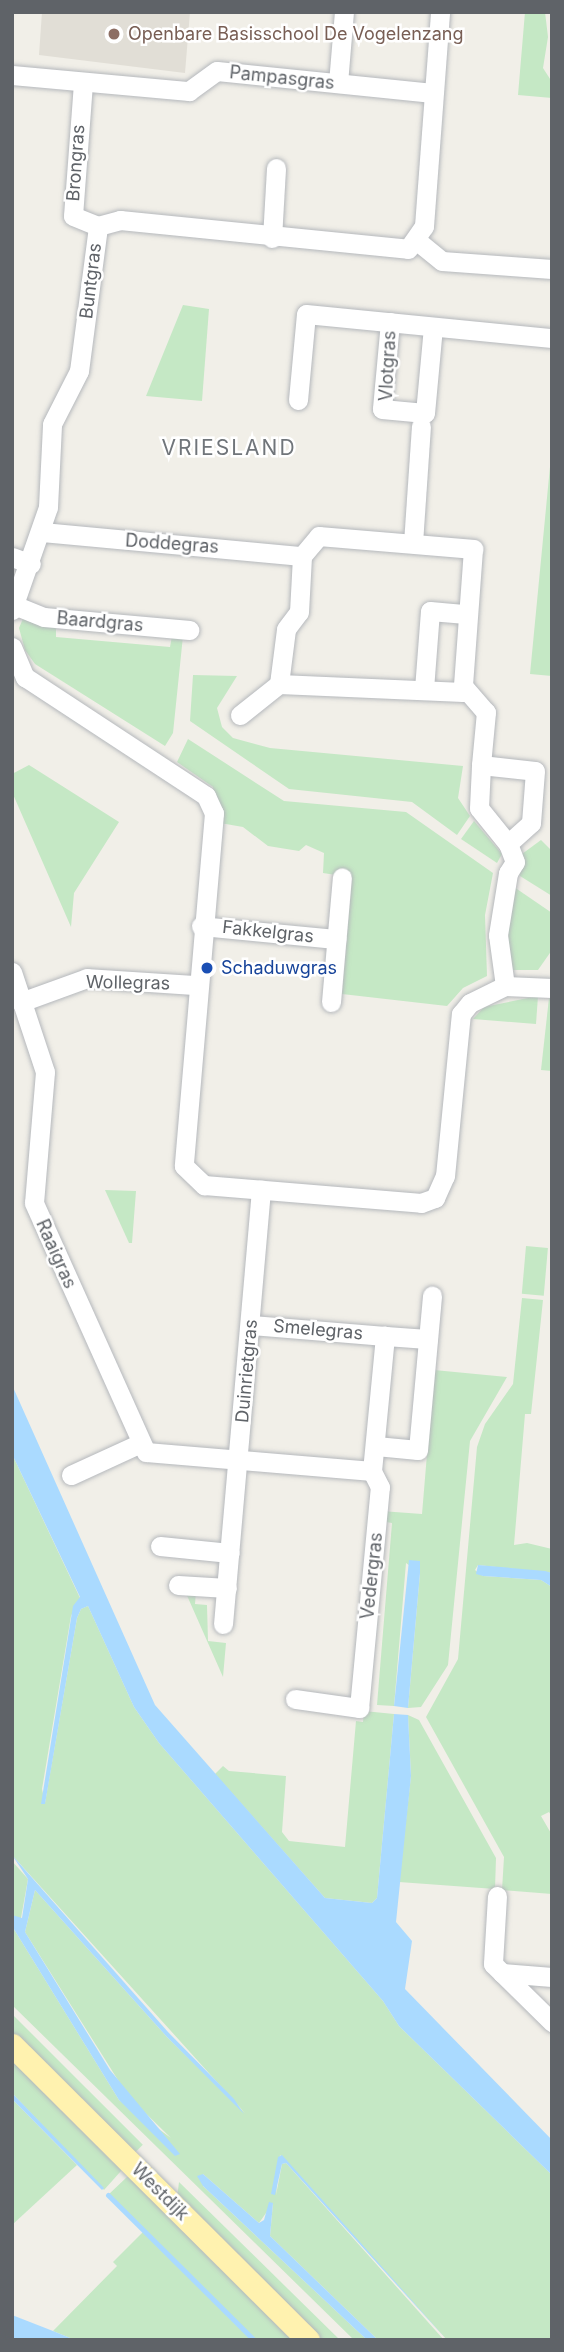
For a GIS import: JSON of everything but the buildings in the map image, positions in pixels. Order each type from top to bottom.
[{"type":"main road","name":"Westdijk","points":[[12,2045],[308,2340]]},
{"type":"street","points":[[338,83],[344,12]]},
{"type":"street","points":[[440,12],[424,226],[416,240],[442,261],[552,270]]},
{"type":"street","name":"Pampasgras","points":[[12,75],[190,91],[217,71],[433,93]]},
{"type":"street","name":"Brongras","points":[[83,83],[72,216],[98,226]]},
{"type":"street","points":[[272,238],[276,168]]},
{"type":"street","name":"Buntgras","points":[[13,608],[31,564],[48,508],[52,424],[79,371],[98,226],[120,220],[272,238],[408,249],[416,240]]},
{"type":"street","name":"Vlotgras","points":[[298,400],[306,314],[552,338]]},
{"type":"street","name":"Vlotgras","points":[[390,322],[382,409],[425,413],[433,327]]},
{"type":"street","points":[[413,543],[421,426]]},
{"type":"street","name":"Doddegras","points":[[42,532],[302,556]]},
{"type":"street","points":[[240,715],[279,684],[463,692],[466,614],[473,549],[319,536],[302,556],[299,612],[286,629],[279,684]]},
{"type":"street","points":[[12,557],[31,564]]},
{"type":"street","name":"Baardgras","points":[[13,608],[44,617],[189,630]]},
{"type":"street","points":[[424,689],[430,611],[466,614]]},
{"type":"street","points":[[12,648],[25,677],[206,796],[214,813],[201,926],[184,1166],[204,1185],[421,1203],[435,1198],[443,1188],[447,1163],[461,1014],[470,1003],[505,986],[549,986]]},
{"type":"street","points":[[463,686],[486,712],[479,808],[508,844],[515,862],[508,873],[498,935],[505,986]]},
{"type":"street","points":[[481,765],[535,771],[531,823],[508,844]]},
{"type":"street","name":"Fakkelgras","points":[[331,1002],[342,877]]},
{"type":"street","name":"Fakkelgras","points":[[201,926],[336,939]]},
{"type":"street","name":"Raaigras","points":[[12,972],[45,1072],[34,1203],[141,1443]]},
{"type":"street","name":"Wollegras","points":[[21,1002],[87,978],[197,985]]},
{"type":"street","name":"Duinrietgras","points":[[223,1624],[252,1325],[261,1190]]},
{"type":"street","points":[[376,1446],[418,1450],[432,1296]]},
{"type":"street","name":"Smelegras","points":[[252,1325],[385,1336]]},
{"type":"street","points":[[385,1336],[428,1339]]},
{"type":"street","name":"Vedergras","points":[[295,1699],[359,1708],[380,1487],[372,1471],[385,1336]]},
{"type":"street","points":[[71,1475],[141,1443],[146,1452],[372,1471]]},
{"type":"street","points":[[160,1546],[230,1553]]},
{"type":"street","points":[[178,1585],[227,1588]]},
{"type":"street","points":[[497,1896],[494,1965],[552,2022]]},
{"type":"street","points":[[502,1973],[552,1976]]},
{"type":"shaded area","name":"Openbare Basisschool De Vogelenzang","points":[[42,12],[190,12],[185,73],[39,55]]},
{"type":"green space","points":[[525,12],[545,12],[548,37],[543,68],[552,82],[552,98],[518,95]]},
{"type":"green space","points":[[183,305],[209,309],[202,401],[146,396]]},
{"type":"green space","points":[[552,446],[552,676],[530,674]]},
{"type":"green space","points":[[25,614],[56,626],[56,637],[170,647],[172,636],[183,636],[173,733],[165,746],[35,664],[25,650],[19,628]]},
{"type":"green space","points":[[193,675],[237,676],[217,708],[222,727],[233,738],[270,748],[463,766],[458,798],[470,816],[457,835],[412,802],[289,789],[190,721]]},
{"type":"green space","points":[[188,739],[284,801],[406,812],[493,873],[485,915],[487,976],[463,988],[447,1006],[342,994],[352,878],[342,868],[336,875],[323,873],[324,853],[306,845],[299,851],[268,846],[243,827],[220,823],[213,787],[177,762]]},
{"type":"green space","points":[[29,765],[119,822],[74,893],[71,927],[12,792],[12,774]]},
{"type":"green space","points":[[474,821],[502,854],[497,863],[461,839]]},
{"type":"green space","points":[[541,840],[552,851],[552,896],[520,876],[518,868],[522,854]]},
{"type":"green space","points":[[514,887],[552,913],[552,950],[538,970],[513,970],[505,945]]},
{"type":"green space","points":[[538,996],[536,1024],[473,1019],[484,1007]]},
{"type":"green space","points":[[549,998],[552,1000],[552,1071],[541,1070]]},
{"type":"green space","points":[[105,1190],[136,1191],[132,1243],[129,1243]]},
{"type":"green space","points":[[526,1246],[548,1248],[544,1296],[522,1294]]},
{"type":"green space","points":[[522,1298],[543,1300],[531,1414],[525,1414],[514,1545],[527,1543],[552,1549],[552,1573],[478,1565],[475,1570],[483,1576],[541,1580],[552,1587],[552,1817],[549,1812],[541,1816],[552,1835],[552,1894],[502,1890],[504,1857],[426,1717],[458,1659],[477,1447],[485,1424],[513,1384]]},
{"type":"green space","points":[[434,1370],[507,1377],[470,1441],[448,1665],[421,1707],[408,1708],[420,1573],[406,1563],[394,1706],[377,1705],[392,1523],[380,1521],[381,1511],[422,1514]]},
{"type":"green space","points":[[12,1454],[80,1598],[71,1616],[42,1789],[45,1803],[77,1618],[81,1609],[88,1606],[134,1707],[159,1743],[383,2001],[399,2026],[552,2175],[552,2340],[447,2340],[280,2155],[276,2195],[282,2164],[286,2163],[444,2340],[378,2340],[270,2236],[273,2203],[259,2223],[203,2174],[203,2186],[367,2340],[354,2340],[12,2005],[12,1926],[119,2100],[171,2138],[128,2096],[25,1932],[35,1890],[167,2037],[245,2113],[12,1855]]},
{"type":"green space","points":[[185,1591],[196,1592],[195,1604],[207,1605],[208,1641],[226,1643],[223,1677]]},
{"type":"green space","points":[[364,1711],[394,1714],[377,1898],[372,1903],[325,1898],[215,1774],[223,1766],[229,1771],[286,1776],[282,1832],[289,1841],[345,1847],[356,1721],[363,1722]]},
{"type":"green space","points":[[408,1715],[419,1720],[496,1858],[495,1889],[399,1882],[411,1776]]},
{"type":"green space","points":[[12,1861],[28,1879],[21,1918],[17,1919],[12,1915]]},
{"type":"green space","points":[[12,2014],[143,2145],[130,2158],[12,2039]]},
{"type":"green space","points":[[12,2054],[121,2166],[121,2171],[104,2190],[12,2093]]},
{"type":"green space","points":[[12,2099],[77,2165],[12,2225]]},
{"type":"green space","points":[[127,2177],[132,2177],[292,2340],[75,2340],[53,2331],[117,2266],[113,2262],[144,2231],[108,2195]]},
{"type":"green space","points":[[179,2182],[340,2340],[320,2340],[177,2198]]},
{"type":"water","points":[[12,1385],[155,1705],[325,1898],[372,1903],[377,1898],[394,1714],[408,1715],[411,1776],[396,1922],[412,1941],[405,1989],[552,2140],[552,2175],[399,2026],[383,2001],[159,1743],[134,1707],[88,1606],[81,1609],[77,1618],[45,1804],[41,1804],[73,1606],[80,1597],[12,1454]]},
{"type":"water","points":[[409,1560],[420,1561],[420,1573],[408,1708],[394,1706]]},
{"type":"water","points":[[478,1565],[552,1573],[552,1587],[541,1580],[476,1574]]},
{"type":"water","points":[[12,1855],[168,2032],[234,2099],[244,2114],[167,2037],[35,1890],[25,1932],[110,2070],[180,2154],[175,2156],[119,2100],[12,1926],[12,1915],[22,1918],[28,1879]]},
{"type":"water","points":[[12,2093],[104,2188],[102,2190],[12,2099]]},
{"type":"water","points":[[282,2155],[447,2340],[286,2163],[282,2164],[275,2195],[271,2194],[278,2157]]},
{"type":"water","points":[[203,2174],[259,2223],[264,2220],[269,2202],[273,2203],[270,2236],[378,2340],[367,2340],[203,2186],[197,2176]]},
{"type":"water","points":[[12,2315],[53,2331],[75,2340],[12,2340]]},
{"type":"waterway","points":[[108,2195],[254,2340]]},
{"type":"place","name":"Openbare Basisschool De Vogelenzang","points":[[114,34]]},
{"type":"place","name":"Schaduwgras","points":[[207,968]]},
{"type":"district","name":"VRIESLAND","points":[[229,448]]}]
